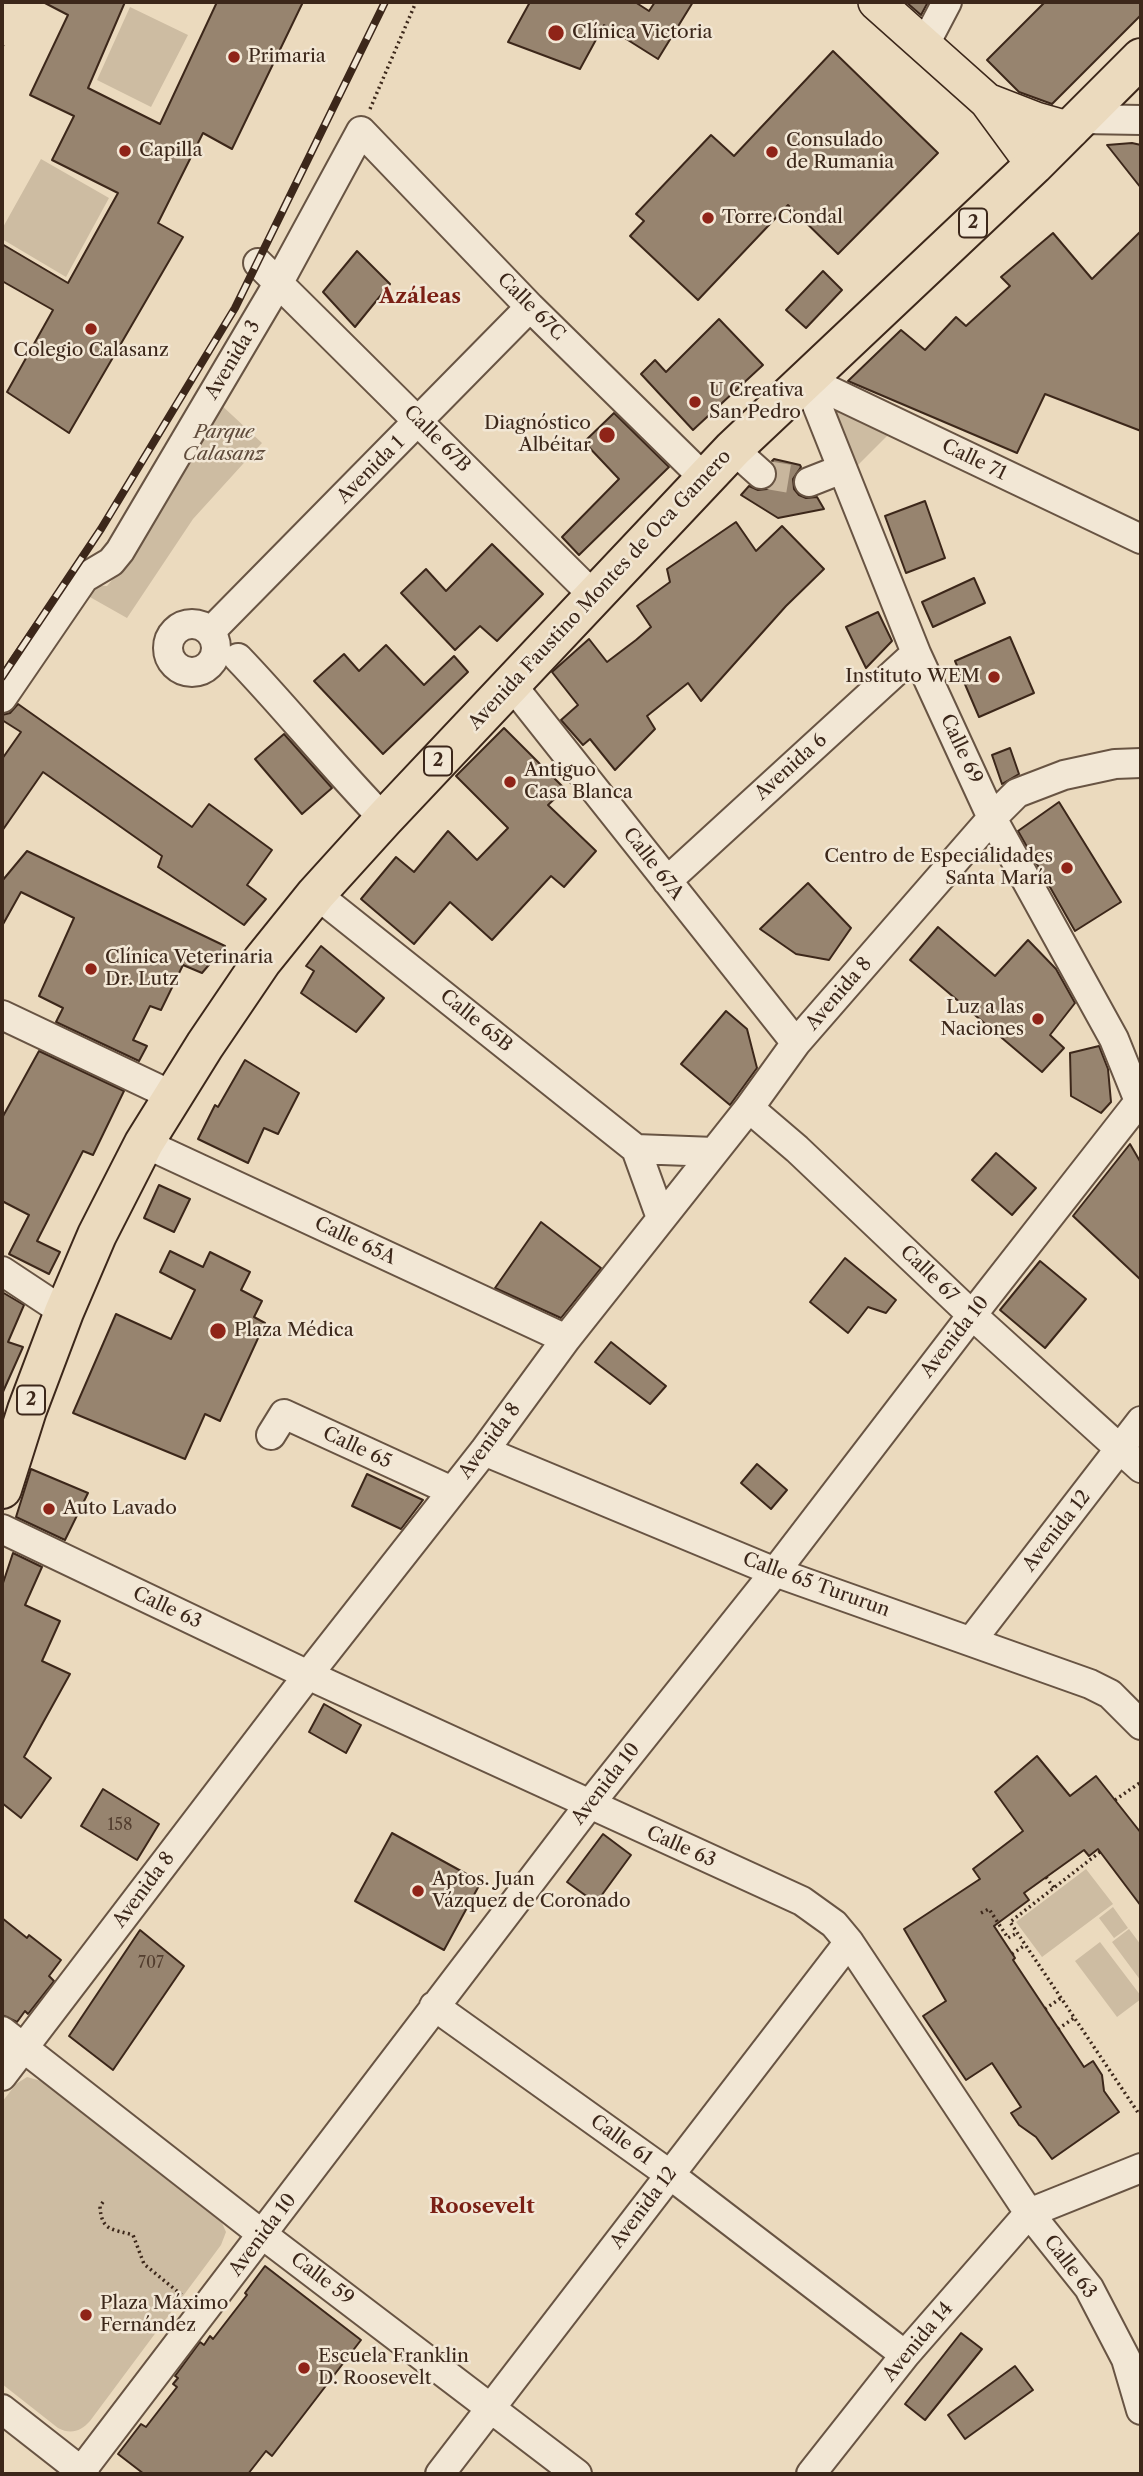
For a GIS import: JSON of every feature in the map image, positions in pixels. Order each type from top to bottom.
[{"type":"highway","name":"Avenida Faustino Montes de Oca Gamero","points":[[2,1489],[27,1410],[97,1235],[173,1096],[262,961],[316,894],[384,819],[705,480],[747,462],[807,380],[1034,165],[1141,58]]},
{"type":"main road","points":[[876,2],[987,102],[1034,165]]},
{"type":"main road","points":[[987,102],[1036,120],[1076,124]]},
{"type":"street","points":[[925,44],[947,2]]},
{"type":"street","points":[[1076,124],[1141,120]]},
{"type":"street","name":"Avenida 3","points":[[2,698],[84,578],[111,562],[120,551],[279,282],[361,131]]},
{"type":"street","name":"Calle 67C","points":[[361,131],[530,307],[705,480]]},
{"type":"street","points":[[258,263],[279,282]]},
{"type":"street","name":"Calle 67B","points":[[279,282],[594,596]]},
{"type":"street","name":"Avenida 1","points":[[210,632],[530,307]]},
{"type":"street","name":"Calle 69","points":[[807,380],[916,653],[992,818],[1114,1039],[1141,1102]]},
{"type":"street","name":"Calle 71","points":[[807,380],[1141,539]]},
{"type":"street","points":[[809,482],[842,469]]},
{"type":"street","name":"Avenida 6","points":[[667,881],[916,653]]},
{"type":"street","points":[[238,658],[288,710],[347,781],[384,819]]},
{"type":"street","name":"Calle 67A","points":[[511,684],[796,1043]]},
{"type":"street","name":"Avenida 8","points":[[2,2076],[13,2040],[308,1675],[484,1451],[566,1339],[749,1108],[796,1043],[992,818],[1017,793],[1064,775],[1115,764],[1141,763]]},
{"type":"street","name":"Calle 65B","points":[[316,894],[636,1149]]},
{"type":"street","points":[[2,1015],[173,1096]]},
{"type":"street","name":"Avenida 10","points":[[82,2473],[589,1805],[775,1572],[972,1315],[1141,1102]]},
{"type":"street","name":"Calle 67","points":[[749,1108],[797,1149],[972,1315],[1141,1468]]},
{"type":"street","name":"Calle 65A","points":[[145,1143],[566,1339]]},
{"type":"street","points":[[661,1218],[636,1149],[714,1152]]},
{"type":"street","points":[[2,1271],[64,1312]]},
{"type":"street","name":"Calle 65","points":[[271,1435],[284,1414],[452,1491]]},
{"type":"street","name":"Avenida 12","points":[[972,1640],[1141,1421]]},
{"type":"street","name":"Calle 65 Tururun","points":[[484,1451],[775,1572],[1090,1684],[1110,1694],[1141,1725]]},
{"type":"street","name":"Calle 63","points":[[2,1529],[308,1675],[802,1901],[834,1924],[849,1942],[1029,2213],[1089,2288],[1126,2359],[1141,2410]]},
{"type":"street","name":"Avenida 12","points":[[440,2474],[849,1942]]},
{"type":"street","name":"Calle 61","points":[[434,2006],[669,2175],[905,2355]]},
{"type":"street","name":"Calle 59","points":[[13,2040],[577,2474]]},
{"type":"street","points":[[1029,2213],[1141,2168]]},
{"type":"street","name":"Avenida 14","points":[[811,2474],[905,2355],[1029,2213]]},
{"type":"street","points":[[2,2409],[82,2473]]},
{"type":"path","points":[[361,131],[416,2]]},
{"type":"path","points":[[1115,1800],[1141,1782]]},
{"type":"path","points":[[1100,1852],[1010,1922],[1139,2114],[1141,2112]]},
{"type":"path","points":[[1046,1877],[1054,1888]]},
{"type":"path","points":[[981,1913],[989,1909],[1008,1938],[1017,1933]]},
{"type":"path","points":[[1012,1954],[1025,1944]]},
{"type":"path","points":[[1045,2009],[1061,1998]]},
{"type":"path","points":[[1058,2029],[1074,2018]]},
{"type":"path","points":[[103,2202],[100,2213],[108,2227],[113,2232],[133,2235],[144,2264],[183,2296],[190,2286]]},
{"type":"green space","points":[[130,7],[188,35],[151,107],[97,80]]},
{"type":"green space","points":[[41,159],[109,198],[66,277],[2,239],[2,229]]},
{"type":"green space","points":[[823,401],[889,434],[850,473]]},
{"type":"green space","name":"Parque Calasanz","points":[[218,402],[262,443],[193,519],[127,618],[81,592],[85,585],[107,586],[128,561]]},
{"type":"green space","points":[[1086,1869],[1113,1904],[1042,1957],[1016,1922]]},
{"type":"green space","points":[[1113,1907],[1128,1928],[1114,1938],[1099,1918]]},
{"type":"green space","points":[[1129,1929],[1141,1945],[1141,1981],[1112,1942]]},
{"type":"green space","points":[[1100,1942],[1141,1996],[1141,1999],[1117,2017],[1075,1961]]},
{"type":"green space","name":"Plaza Máximo Fernández","points":[[27,2077],[41,2081],[222,2223],[226,2232],[221,2245],[90,2421],[71,2431],[58,2428],[2,2384],[2,2102],[16,2084]]},
{"type":"building","points":[[43,2],[125,2],[88,88],[160,124],[217,2],[303,2],[232,149],[203,133],[158,223],[183,237],[69,433],[7,392],[53,310],[2,281],[2,244],[68,283],[118,193],[52,160],[74,116],[30,95],[68,15]]},
{"type":"building","name":"Clínica Victoria","points":[[530,2],[635,2],[649,11],[655,2],[693,2],[658,59],[604,25],[580,69],[508,42]]},
{"type":"building","points":[[906,2],[928,2],[921,15]]},
{"type":"building","points":[[1045,2],[1141,2],[1141,15],[1052,104],[1019,92],[987,60]]},
{"type":"building","points":[[833,51],[938,153],[838,254],[788,205],[698,300],[630,236],[644,221],[636,214],[711,135],[734,156]]},
{"type":"building","points":[[1107,145],[1141,145],[1141,188]]},
{"type":"building","points":[[1141,231],[1141,431],[1045,394],[1017,453],[848,381],[901,330],[925,350],[956,317],[966,326],[1010,286],[1001,277],[1053,233],[1092,279]]},
{"type":"building","points":[[357,251],[390,284],[355,327],[323,292]]},
{"type":"building","points":[[823,271],[842,290],[806,328],[786,310]]},
{"type":"building","name":"U Creativa San Pedro","points":[[719,319],[763,365],[693,430],[641,374],[655,360],[666,372]]},
{"type":"building","points":[[614,413],[669,467],[579,555],[562,537],[619,479],[584,442]]},
{"type":"building","points":[[774,459],[800,465],[793,479],[794,489],[806,498],[817,497],[824,509],[778,518],[741,495],[749,486],[758,490],[773,486],[777,477],[772,461]]},
{"type":"building","points":[[925,501],[945,558],[906,573],[885,516]]},
{"type":"building","points":[[736,522],[756,551],[782,526],[824,569],[786,606],[701,701],[688,683],[647,716],[655,729],[615,770],[590,739],[583,745],[561,720],[578,705],[552,672],[589,639],[607,662],[636,640],[651,627],[637,606],[670,582],[667,569]]},
{"type":"building","points":[[492,544],[543,594],[497,641],[480,626],[455,650],[401,593],[426,569],[446,591]]},
{"type":"building","points":[[974,578],[985,603],[933,627],[922,602]]},
{"type":"building","points":[[878,612],[892,641],[866,668],[846,627]]},
{"type":"building","name":"Instituto WEM","points":[[1010,637],[1034,693],[979,717],[955,661]]},
{"type":"building","points":[[386,645],[424,685],[454,656],[468,672],[383,754],[314,681],[344,654],[359,671]]},
{"type":"building","points":[[18,704],[192,827],[209,804],[272,850],[247,885],[266,899],[244,925],[158,867],[162,856],[43,772],[2,831],[2,759],[21,732],[2,720],[2,715],[10,713]]},
{"type":"building","points":[[504,728],[565,789],[548,805],[596,851],[564,887],[551,876],[492,940],[450,902],[414,944],[361,899],[396,857],[414,872],[448,831],[477,860],[508,828],[456,776]]},
{"type":"building","points":[[284,734],[332,788],[302,814],[255,759]]},
{"type":"building","points":[[1010,748],[1019,774],[1002,784],[992,755]]},
{"type":"building","name":"Centro de Especialidades Santa María","points":[[1059,802],[1121,902],[1075,931],[1018,831]]},
{"type":"building","points":[[27,851],[225,946],[202,973],[183,965],[161,1010],[150,1006],[133,1040],[147,1046],[139,1061],[56,1022],[63,1008],[39,996],[74,918],[21,892],[2,926],[2,881]]},
{"type":"building","points":[[808,883],[851,928],[829,960],[796,954],[760,929]]},
{"type":"building","points":[[938,927],[995,976],[1028,940],[1056,969],[1075,1003],[1050,1035],[1064,1048],[1042,1072],[910,960]]},
{"type":"building","points":[[321,946],[384,998],[356,1032],[301,993],[314,971],[306,966]]},
{"type":"building","points":[[726,1011],[747,1029],[757,1068],[730,1105],[681,1064]]},
{"type":"building","points":[[1099,1046],[1108,1069],[1111,1102],[1101,1113],[1071,1096],[1070,1053]]},
{"type":"building","points":[[39,1051],[124,1091],[93,1155],[83,1151],[37,1241],[60,1252],[49,1274],[9,1254],[29,1215],[2,1201],[2,1118]]},
{"type":"building","points":[[245,1060],[299,1093],[278,1134],[264,1128],[248,1163],[198,1139],[215,1105],[218,1107]]},
{"type":"building","points":[[1130,1144],[1141,1163],[1141,1280],[1073,1216]]},
{"type":"building","points":[[996,1153],[1036,1188],[1012,1215],[972,1180]]},
{"type":"building","points":[[159,1185],[190,1199],[174,1232],[144,1218]]},
{"type":"building","points":[[541,1222],[601,1268],[561,1318],[495,1288]]},
{"type":"building","points":[[170,1251],[203,1267],[210,1252],[250,1272],[241,1290],[262,1301],[254,1317],[265,1323],[220,1421],[205,1414],[185,1459],[73,1413],[116,1314],[171,1339],[195,1290],[160,1272]]},
{"type":"building","points":[[845,1258],[896,1300],[886,1313],[868,1307],[848,1333],[810,1302]]},
{"type":"building","points":[[1040,1261],[1086,1299],[1045,1348],[1000,1310]]},
{"type":"building","points":[[2,1292],[24,1305],[8,1342],[23,1347],[2,1394]]},
{"type":"building","points":[[611,1342],[666,1386],[650,1404],[595,1362]]},
{"type":"building","points":[[757,1464],[787,1490],[771,1509],[741,1483]]},
{"type":"building","name":"Auto Lavado","points":[[31,1469],[88,1493],[65,1540],[16,1517]]},
{"type":"building","points":[[367,1474],[423,1500],[401,1529],[352,1506]]},
{"type":"building","points":[[13,1553],[42,1567],[25,1605],[60,1621],[42,1661],[70,1674],[24,1757],[51,1778],[21,1818],[2,1803],[2,1586]]},
{"type":"building","points":[[324,1704],[361,1725],[346,1753],[309,1732]]},
{"type":"building","points":[[1037,1756],[1070,1796],[1096,1776],[1141,1833],[1141,1906],[1098,1849],[1089,1856],[1084,1850],[1024,1893],[1029,1900],[994,1926],[1015,1958],[1013,1960],[1084,2067],[1093,2061],[1102,2075],[1104,2091],[1119,2112],[1052,2159],[1036,2137],[1019,2125],[1011,2113],[1021,2107],[992,2063],[966,2080],[923,2016],[946,2001],[904,1929],[980,1879],[973,1869],[1023,1831],[995,1792]]},
{"type":"building","points":[[103,1789],[159,1824],[137,1860],[81,1826]]},
{"type":"building","name":"Aptos. Juan Vázquez de Coronado","points":[[392,1833],[481,1882],[444,1950],[355,1901]]},
{"type":"building","points":[[603,1834],[631,1855],[596,1903],[567,1882]]},
{"type":"building","points":[[2,1918],[61,1960],[49,1976],[54,1981],[28,2014],[25,2011],[17,2022],[2,2015]]},
{"type":"building","points":[[140,1930],[184,1966],[113,2070],[69,2036]]},
{"type":"building","name":"Escuela Franklin D. Roosevelt","points":[[265,2266],[361,2340],[272,2456],[266,2451],[248,2474],[144,2474],[118,2454],[141,2424],[146,2427],[177,2387],[173,2384],[178,2378],[175,2376],[200,2342],[204,2345],[210,2336],[213,2339],[247,2295],[245,2293]]},
{"type":"building","points":[[961,2333],[982,2349],[925,2420],[905,2404]]},
{"type":"building","points":[[1015,2366],[1033,2390],[965,2439],[948,2415]]},
{"type":"tunnel","points":[[761,474],[809,482]]},
{"type":"railway","points":[[2,677],[101,529],[235,308],[385,2]]},
{"type":"place","name":"Clínica Victoria","points":[[556,33]]},
{"type":"place","name":"Primaria","points":[[234,57]]},
{"type":"place","name":"Capilla","points":[[125,151]]},
{"type":"place","name":"Consulado de Rumania","points":[[772,152]]},
{"type":"place","name":"Torre Condal","points":[[708,218]]},
{"type":"place","name":"Colegio Calasanz","points":[[91,329]]},
{"type":"place","name":"U Creativa San Pedro","points":[[695,402]]},
{"type":"place","name":"Diagnóstico Albéitar","points":[[607,435]]},
{"type":"place","name":"Instituto WEM","points":[[994,677]]},
{"type":"place","name":"Antiguo Casa Blanca","points":[[510,782]]},
{"type":"place","name":"Centro de Especialidades Santa María","points":[[1067,868]]},
{"type":"place","name":"Clínica Veterinaria Dr. Lutz","points":[[91,969]]},
{"type":"place","name":"Luz a las Naciones","points":[[1038,1019]]},
{"type":"place","name":"Plaza Médica","points":[[218,1331]]},
{"type":"place","name":"Auto Lavado","points":[[49,1509]]},
{"type":"place","name":"Aptos. Juan Vázquez de Coronado","points":[[418,1891]]},
{"type":"place","name":"Plaza Máximo Fernández","points":[[86,2315]]},
{"type":"place","name":"Escuela Franklin D. Roosevelt","points":[[304,2368]]},
{"type":"district","name":"Azáleas","points":[[420,297]]},
{"type":"district","name":"Roosevelt","points":[[482,2207]]}]
